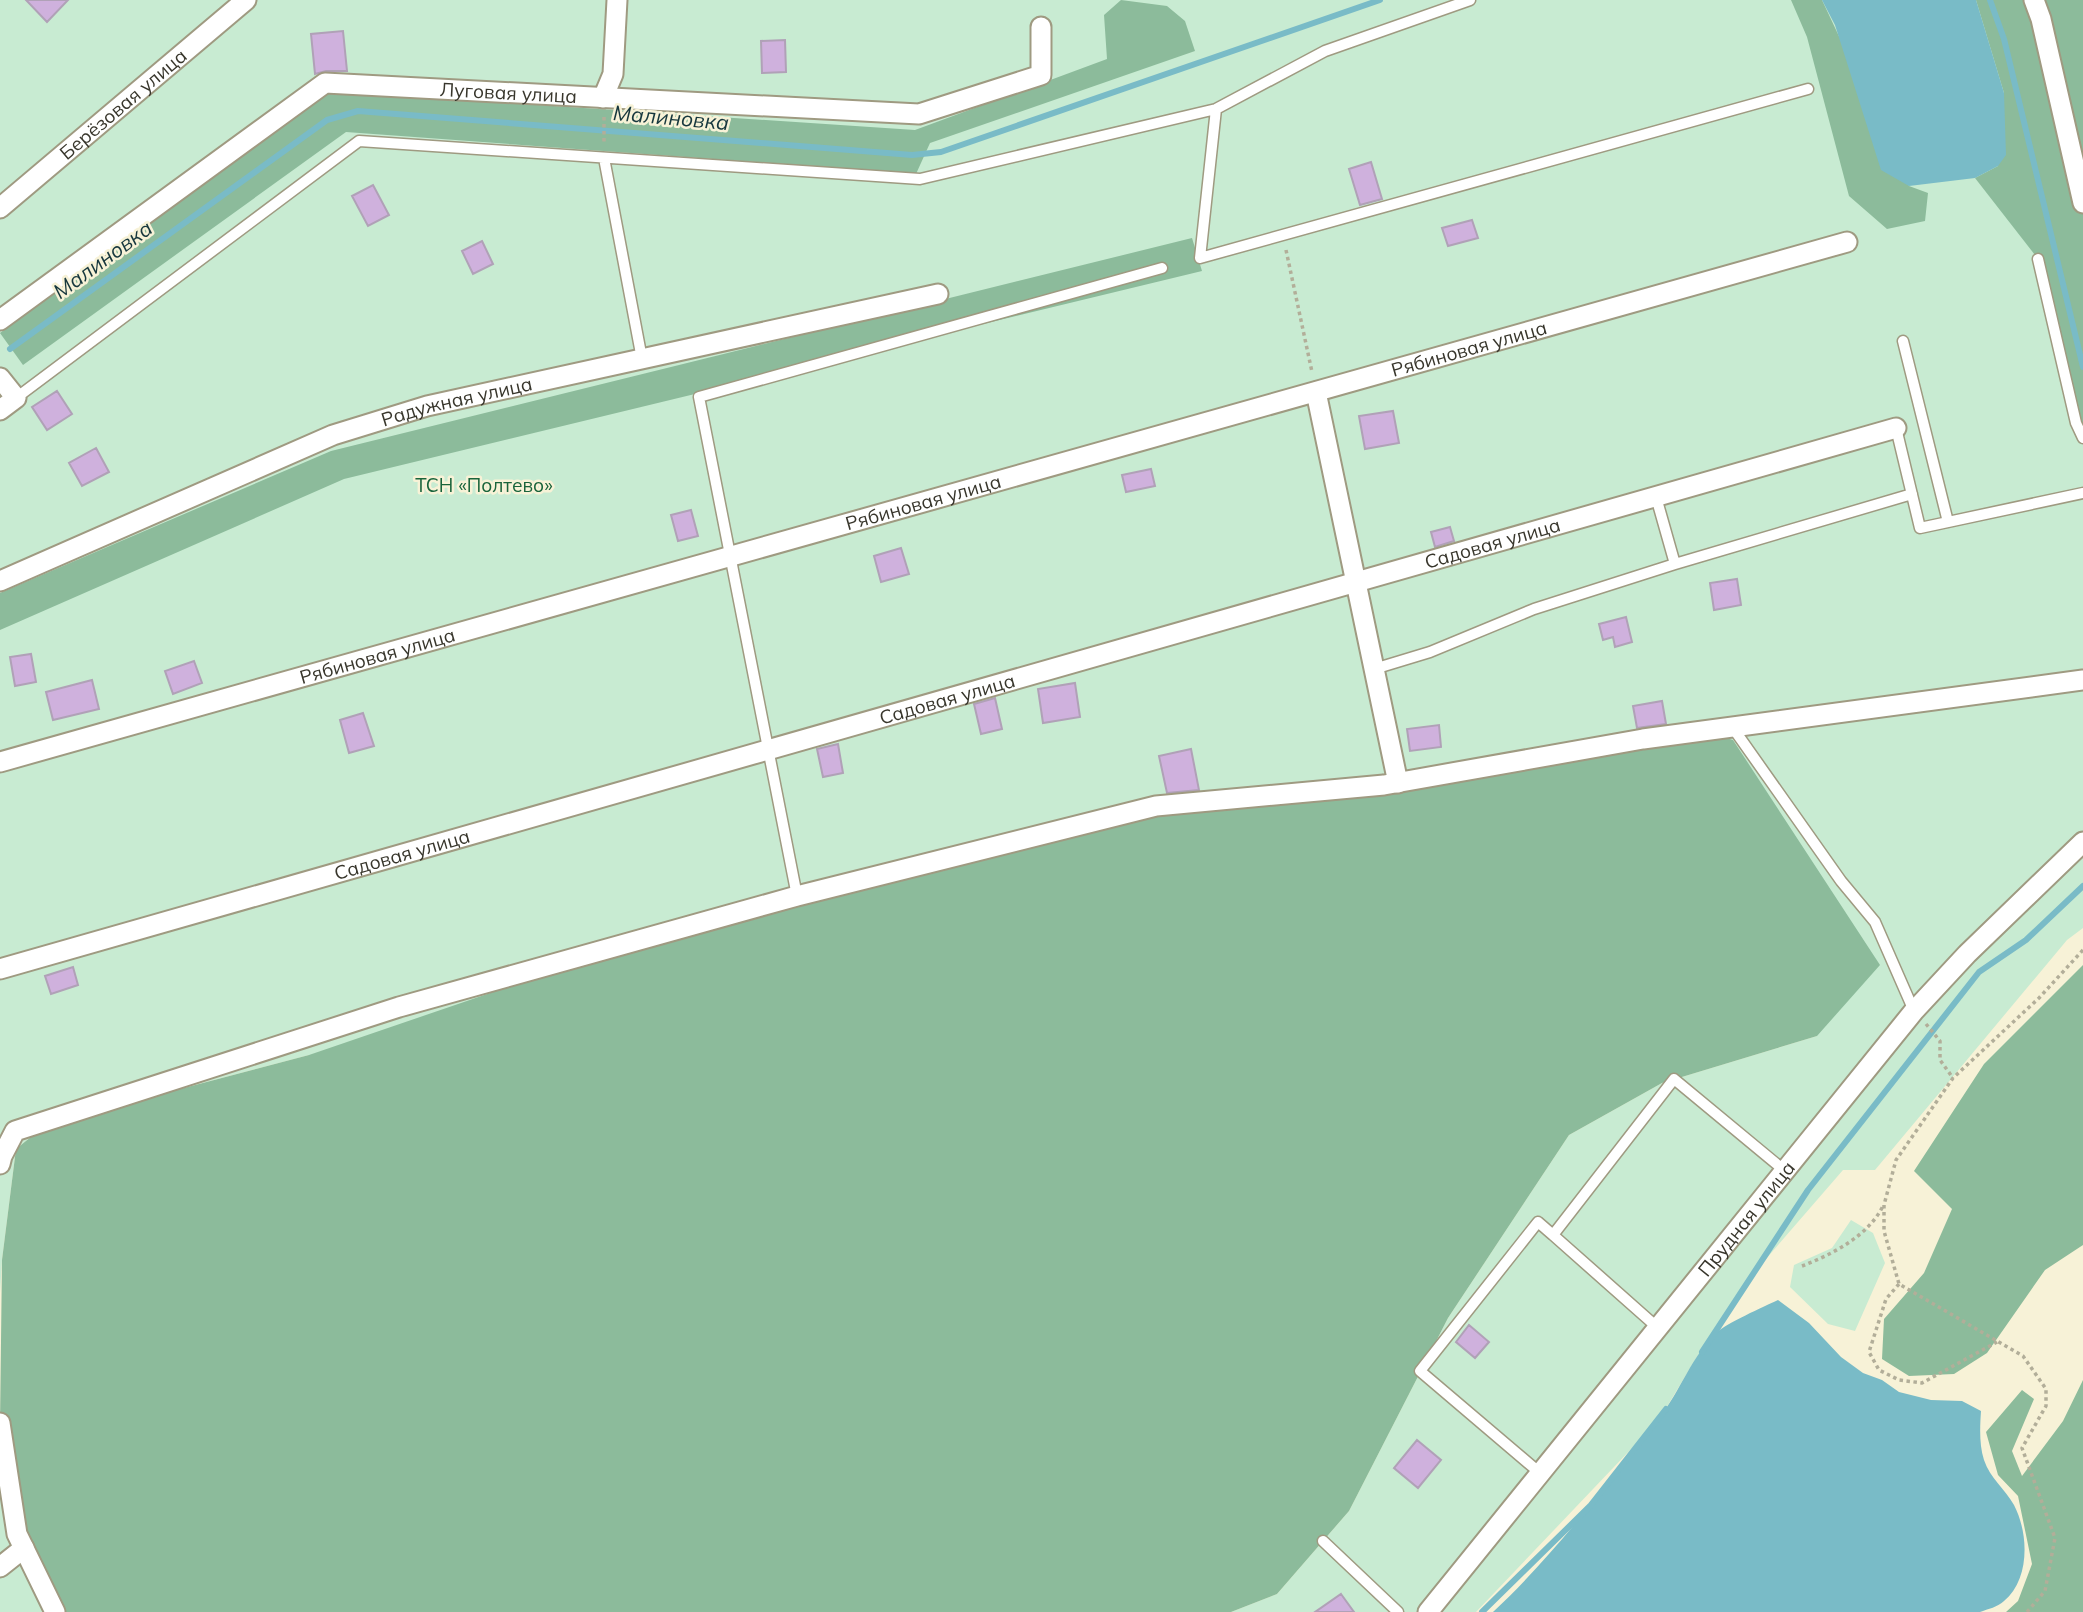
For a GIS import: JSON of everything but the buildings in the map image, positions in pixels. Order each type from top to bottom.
[{"type":"street","name":"Берёзовая улица","points":[[0,208],[246,0]]},
{"type":"street","points":[[604,98],[613,74],[617,0]]},
{"type":"street","points":[[2034,0],[2083,203]]},
{"type":"street","name":"Луговая улица","points":[[0,320],[325,83],[919,114],[1041,75],[1041,27]]},
{"type":"street","name":"Рябиновая улица","points":[[0,762],[1847,242]]},
{"type":"street","name":"Радужная улица","points":[[0,581],[333,435],[427,406],[938,294]]},
{"type":"street","points":[[0,377],[8,404]]},
{"type":"street","points":[[1316,391],[1398,783]]},
{"type":"street","name":"Садовая улица","points":[[0,969],[1896,428]]},
{"type":"street","points":[[0,1164],[15,1131],[399,1007],[797,896],[1156,806],[1398,783],[1643,739],[2083,680]]},
{"type":"street","name":"Прудная улица","points":[[1428,1612],[1785,1171],[1920,1017],[1967,954],[2083,842]]},
{"type":"street","points":[[0,1423],[17,1534],[55,1612]]},
{"type":"street","points":[[0,1567],[24,1548]]},
{"type":"lane","points":[[8,404],[359,141],[920,179],[1216,109],[1325,51],[1470,0]]},
{"type":"lane","points":[[1216,109],[1200,258],[1808,89]]},
{"type":"lane","points":[[604,158],[642,359]]},
{"type":"lane","points":[[2038,259],[2076,423],[2083,438]]},
{"type":"lane","points":[[797,896],[699,397],[1162,268]]},
{"type":"lane","points":[[1903,341],[1948,522]]},
{"type":"lane","points":[[1896,428],[1920,528],[2083,493]]},
{"type":"lane","points":[[1373,669],[1430,652],[1534,608],[1912,494]]},
{"type":"lane","points":[[1656,496],[1675,564]]},
{"type":"lane","points":[[1733,728],[1841,881],[1875,922],[1920,1017]]},
{"type":"lane","points":[[1552,1235],[1674,1079],[1785,1171]]},
{"type":"lane","points":[[1540,1474],[1420,1371],[1538,1222],[1658,1328]]},
{"type":"lane","points":[[1323,1541],[1398,1612]]},
{"type":"path","points":[[604,98],[604,158]]},
{"type":"path","points":[[1282,235],[1316,391]]},
{"type":"path","points":[[1802,1266],[1822,1258],[1876,1221],[1884,1205],[1896,1160],[1953,1078],[2039,998],[2083,950]]},
{"type":"path","points":[[1920,1017],[1940,1041],[1940,1060],[1953,1078]]},
{"type":"path","points":[[1884,1205],[1884,1231],[1899,1284],[2023,1356],[2046,1389],[2046,1406],[2022,1448],[2055,1538],[2045,1591],[2027,1612]]},
{"type":"path","points":[[1899,1284],[1886,1299],[1869,1352],[1879,1370],[1899,1380],[1922,1383],[1997,1342]]},
{"type":"green space","name":"ТСН «Полтево»","points":[[0,0],[2083,0],[2083,928],[2067,940],[1875,1170],[1843,1170],[1753,1274],[1653,1426],[1476,1612],[1231,1612],[1277,1594],[1349,1511],[1448,1318],[1569,1135],[1662,1083],[1817,1036],[309,1055],[47,1124],[16,1149],[0,1293]]},
{"type":"green space","points":[[1121,0],[1167,6],[1185,21],[1195,51],[930,143],[916,174],[346,132],[23,365],[0,333],[328,91],[915,130],[1107,59],[1104,15]]},
{"type":"green space","points":[[1791,0],[1822,0],[1909,186],[1928,193],[1925,221],[1887,229],[1849,196],[1807,37]]},
{"type":"green space","points":[[1976,0],[2083,0],[2083,441],[2038,259],[1975,178],[1998,166],[2004,93]]},
{"type":"green space","points":[[1192,238],[1202,271],[344,479],[0,630],[0,593],[331,451]]},
{"type":"green space","points":[[1704,731],[1733,740],[1880,965],[1817,1036],[1662,1083],[1569,1135],[1448,1318],[1349,1511],[1277,1594],[1231,1612],[55,1612],[17,1534],[0,1423],[2,1260],[16,1149],[47,1124],[309,1055],[610,952],[1042,837],[1250,797]]},
{"type":"green space","points":[[2083,965],[2083,1245],[2045,1270],[1987,1353],[1954,1374],[1909,1376],[1882,1359],[1884,1319],[1924,1273],[1952,1209],[1914,1171],[1984,1064]]},
{"type":"green space","points":[[1851,1220],[1873,1233],[1885,1263],[1855,1331],[1828,1324],[1790,1287],[1794,1265],[1832,1248]]},
{"type":"green space","points":[[2083,1380],[2083,1612],[2006,1612],[2018,1601],[2032,1564],[2018,1496],[1998,1475],[1986,1432],[2022,1390],[2034,1399],[2012,1451],[2022,1476],[2063,1421]]},
{"type":"green space","points":[[0,1423],[55,1612],[0,1612]]},
{"type":"water","points":[[1822,0],[1976,0],[2004,93],[2006,155],[1998,166],[1975,178],[1909,186],[1881,170],[1835,25]]},
{"type":"water","points":[[1778,1300],[1809,1323],[1841,1357],[1863,1373],[1882,1380],[1899,1392],[1931,1400],[1962,1401],[1981,1411],[1984,1460],[2014,1505],[2022,1529],[2023,1569],[2013,1592],[1999,1605],[1980,1612],[1493,1612],[1538,1566],[1600,1493],[1660,1417],[1693,1363],[1716,1333],[1745,1315]]},
{"type":"waterway","name":"Малиновка","points":[[10,349],[327,120],[358,111],[912,155],[941,152],[1380,0]]},
{"type":"waterway","points":[[1990,0],[2004,39],[2083,367]]},
{"type":"waterway","points":[[1702,1352],[1808,1190],[1979,972],[2026,940],[2083,886]]},
{"type":"waterway","points":[[1482,1612],[1590,1506],[1666,1409]]}]
